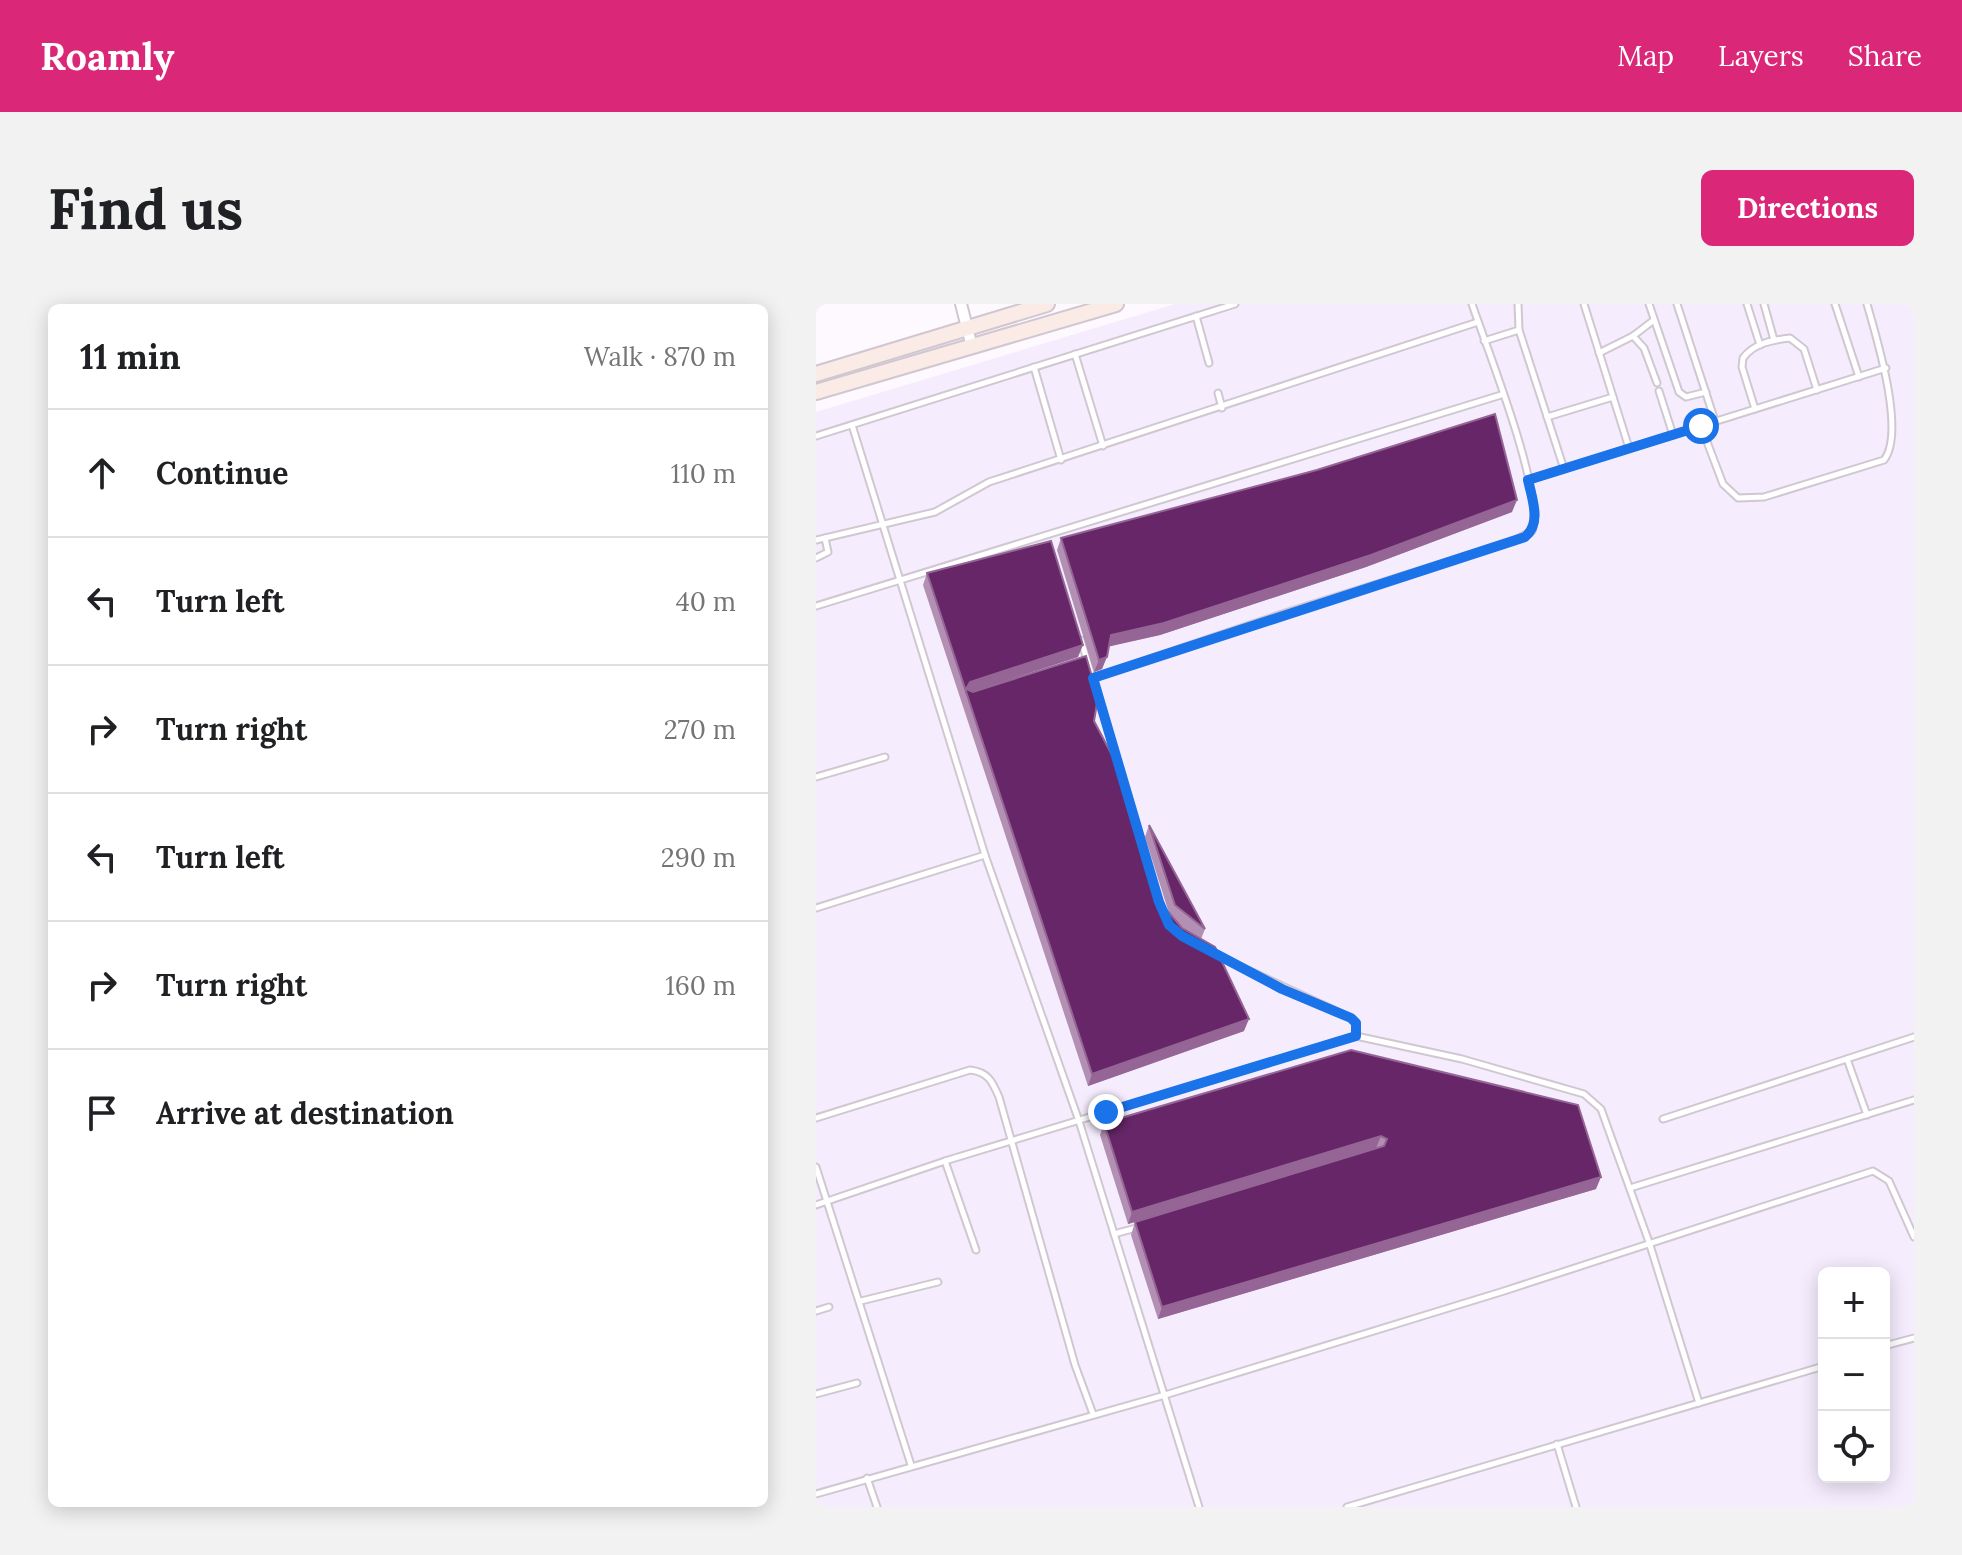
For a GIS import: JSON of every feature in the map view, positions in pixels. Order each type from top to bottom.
[{"type":"main road","points":[[816,374],[1047,304]]},
{"type":"main road","points":[[816,392],[1116,304]]},
{"type":"street","points":[[961,304],[972,347]]},
{"type":"lane","points":[[816,436],[1235,304]]},
{"type":"lane","points":[[1093,678],[1525,537],[1532,531],[1535,521],[1528,480],[1472,304]]},
{"type":"lane","points":[[1518,304],[1519,330],[1564,469]]},
{"type":"lane","points":[[1584,304],[1629,448]]},
{"type":"lane","points":[[1649,304],[1679,392],[1686,397],[1706,392]]},
{"type":"lane","points":[[1677,304],[1715,422]]},
{"type":"lane","points":[[1747,304],[1760,345]]},
{"type":"lane","points":[[1764,304],[1774,340]]},
{"type":"lane","points":[[1835,304],[1859,377]]},
{"type":"lane","points":[[1701,426],[1723,484],[1738,498],[1764,497],[1874,465],[1888,455],[1891,443],[1886,368],[1867,304]]},
{"type":"lane","points":[[1196,316],[1209,363]]},
{"type":"lane","points":[[1599,353],[1633,336],[1654,320]]},
{"type":"lane","points":[[816,540],[935,512],[989,482],[1478,322]]},
{"type":"lane","points":[[1484,341],[1519,330]]},
{"type":"lane","points":[[1633,336],[1644,348],[1657,383]]},
{"type":"lane","points":[[1755,409],[1742,367],[1748,352],[1774,340],[1790,338],[1804,349],[1817,390]]},
{"type":"lane","points":[[1075,354],[1103,446]]},
{"type":"lane","points":[[1034,367],[1061,460]]},
{"type":"lane","points":[[1528,480],[1886,368]]},
{"type":"lane","points":[[1659,391],[1673,435]]},
{"type":"lane","points":[[1218,393],[1222,408]]},
{"type":"lane","points":[[816,606],[1501,395]]},
{"type":"lane","points":[[1547,417],[1613,397]]},
{"type":"lane","points":[[852,425],[985,855],[1079,1121],[1199,1507]]},
{"type":"lane","points":[[1046,533],[1051,547]]},
{"type":"lane","points":[[816,558],[828,552],[825,538]]},
{"type":"lane","points":[[1078,632],[1123,778]]},
{"type":"lane","points":[[1072,665],[1087,660]]},
{"type":"lane","points":[[816,777],[885,757]]},
{"type":"lane","points":[[816,908],[985,855]]},
{"type":"lane","points":[[1202,948],[1282,989],[1351,1018],[1356,1023],[1356,1036]]},
{"type":"lane","points":[[816,1205],[945,1161],[1356,1036],[1462,1059],[1584,1094],[1601,1109],[1649,1242],[1699,1403]]},
{"type":"lane","points":[[1663,1119],[1914,1037]]},
{"type":"lane","points":[[1847,1059],[1867,1115]]},
{"type":"lane","points":[[816,1118],[962,1072],[977,1071],[990,1079],[1012,1141],[1075,1365],[1093,1414]]},
{"type":"lane","points":[[1630,1188],[1914,1100]]},
{"type":"lane","points":[[945,1161],[976,1250]]},
{"type":"lane","points":[[816,1167],[911,1465]]},
{"type":"lane","points":[[817,1493],[1165,1395],[1504,1291],[1873,1171],[1889,1181],[1914,1237]]},
{"type":"lane","points":[[1114,1234],[1144,1225]]},
{"type":"lane","points":[[861,1301],[938,1282]]},
{"type":"lane","points":[[816,1311],[829,1307]]},
{"type":"lane","points":[[1890,1344],[1914,1338]]},
{"type":"lane","points":[[1347,1507],[1818,1368]]},
{"type":"lane","points":[[816,1394],[857,1383]]},
{"type":"lane","points":[[1557,1444],[1576,1507]]},
{"type":"lane","points":[[867,1478],[877,1507]]},
{"type":"shaded area","points":[[1175,304],[1914,304],[1914,1507],[816,1507],[816,412]]},
{"type":"building","points":[[1495,414],[1517,500],[1371,555],[1164,623],[1111,635],[1107,657],[1099,660],[1061,538],[1317,470]]},
{"type":"building","points":[[1051,541],[1083,645],[970,682],[966,689],[973,692],[1086,656],[1098,697],[1094,721],[1122,774],[1164,907],[1182,928],[1215,947],[1249,1019],[1092,1074],[927,573]]},
{"type":"building","points":[[1149,825],[1205,929],[1175,905]]},
{"type":"building","points":[[1351,1050],[1578,1105],[1601,1177],[1162,1307],[1135,1222],[1384,1146],[1387,1139],[1381,1136],[1132,1212],[1104,1123]]},
{"type":"route","points":[[1106,1112],[1356,1036],[1357,1030],[1351,1018],[1282,989],[1202,948],[1169,925],[1159,902],[1093,678],[1525,537],[1532,531],[1535,521],[1528,480],[1701,426]]}]
